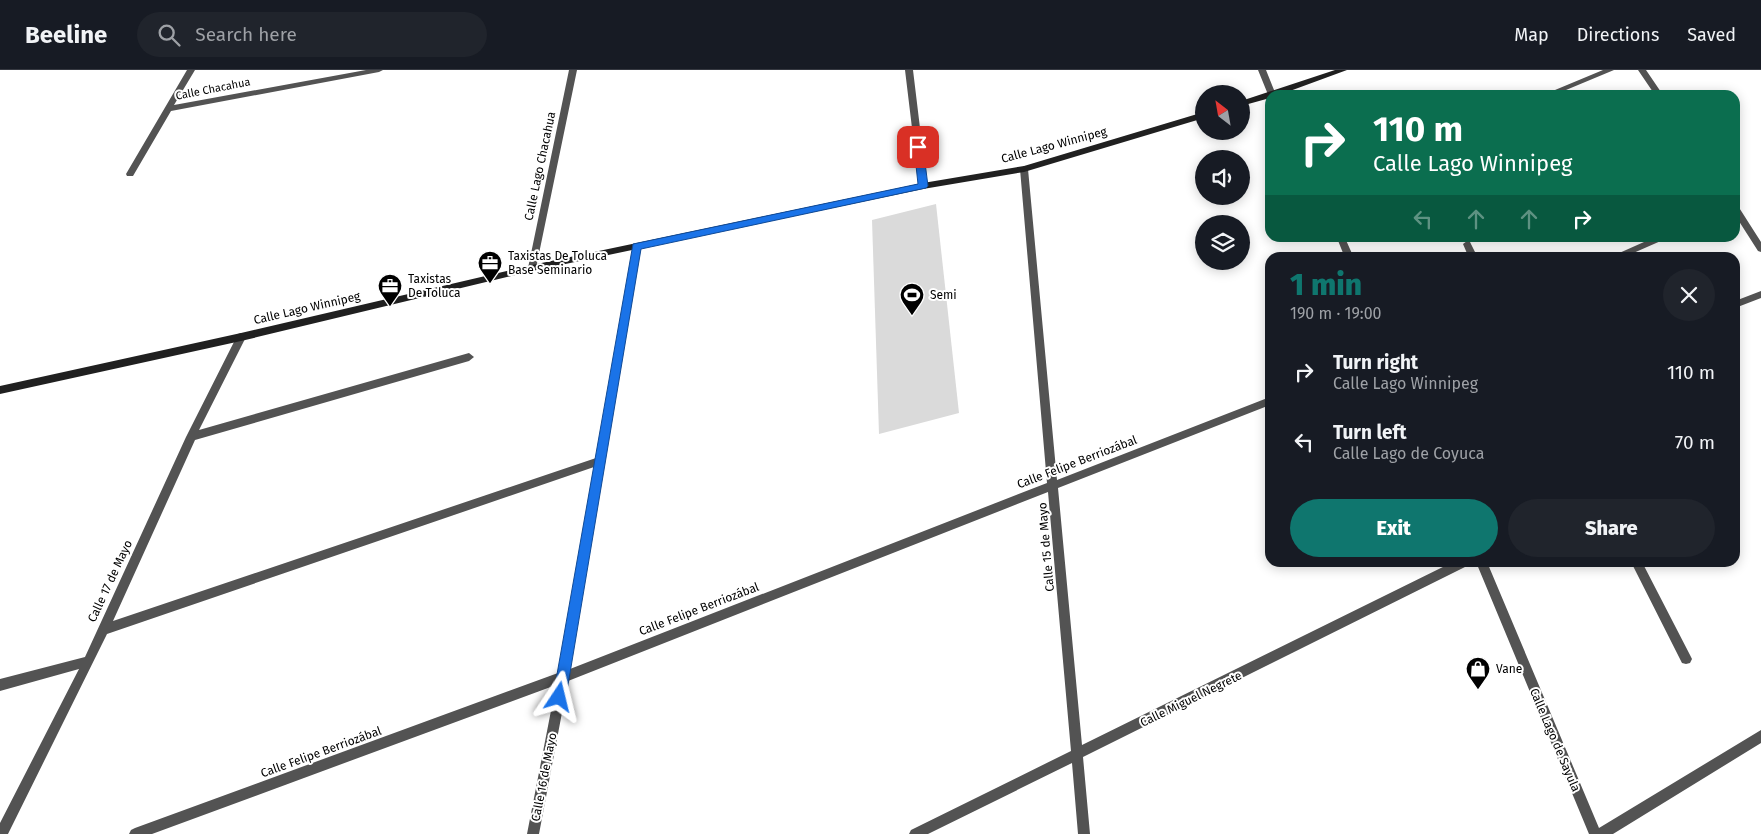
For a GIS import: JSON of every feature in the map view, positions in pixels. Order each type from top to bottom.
[{"type":"main road","points":[[1285,90],[1343,70]]},
{"type":"main road","points":[[1250,101],[1265,97]]},
{"type":"main road","name":"Calle Lago Winnipeg","points":[[0,390],[240,337],[532,268],[923,186],[1024,168],[1195,118]]},
{"type":"street","points":[[130,174],[191,70]]},
{"type":"street","name":"Calle Chacahua","points":[[169,109],[379,70]]},
{"type":"street","name":"Calle Lago Chacahua","points":[[532,268],[573,70]]},
{"type":"street","points":[[909,70],[923,186]]},
{"type":"street","points":[[1262,70],[1269,90]]},
{"type":"street","points":[[1560,90],[1610,70]]},
{"type":"street","points":[[1642,70],[1655,90]]},
{"type":"street","name":"Calle 15 de Mayo","points":[[1024,168],[1084,834]]},
{"type":"street","points":[[1740,216],[1761,249]]},
{"type":"street","points":[[1626,252],[1650,242]]},
{"type":"street","points":[[1467,244],[1471,252]]},
{"type":"street","name":"Calle 16 de Mayo","points":[[533,834],[563,677],[637,247]]},
{"type":"street","points":[[1740,303],[1761,294]]},
{"type":"street","name":"Calle 17 de Mayo","points":[[1,834],[89,661],[191,437],[240,337]]},
{"type":"street","points":[[191,437],[469,357]]},
{"type":"street","name":"Calle Felipe Berriozábal","points":[[135,834],[563,677],[1265,403]]},
{"type":"street","points":[[103,630],[600,461]]},
{"type":"street","name":"Calle Miguel Negrete","points":[[915,834],[1455,567]]},
{"type":"street","name":"Calle Lago de Sayula","points":[[1483,567],[1594,834]]},
{"type":"street","points":[[1639,567],[1686,659]]},
{"type":"street","points":[[0,685],[89,661]]},
{"type":"street","points":[[1601,834],[1761,736]]},
{"type":"shaded area","name":"Semi","points":[[936,204],[959,413],[879,434],[872,220]]},
{"type":"place","name":"Taxistas De Toluca Base Seminario","points":[[490,284]]},
{"type":"place","name":"Taxistas De Toluca","points":[[390,307]]},
{"type":"place","name":"Semi","points":[[912,316]]},
{"type":"place","name":"Vane","points":[[1478,690]]},
{"type":"route","points":[[559,697],[637,247],[923,186],[918,147]]}]
